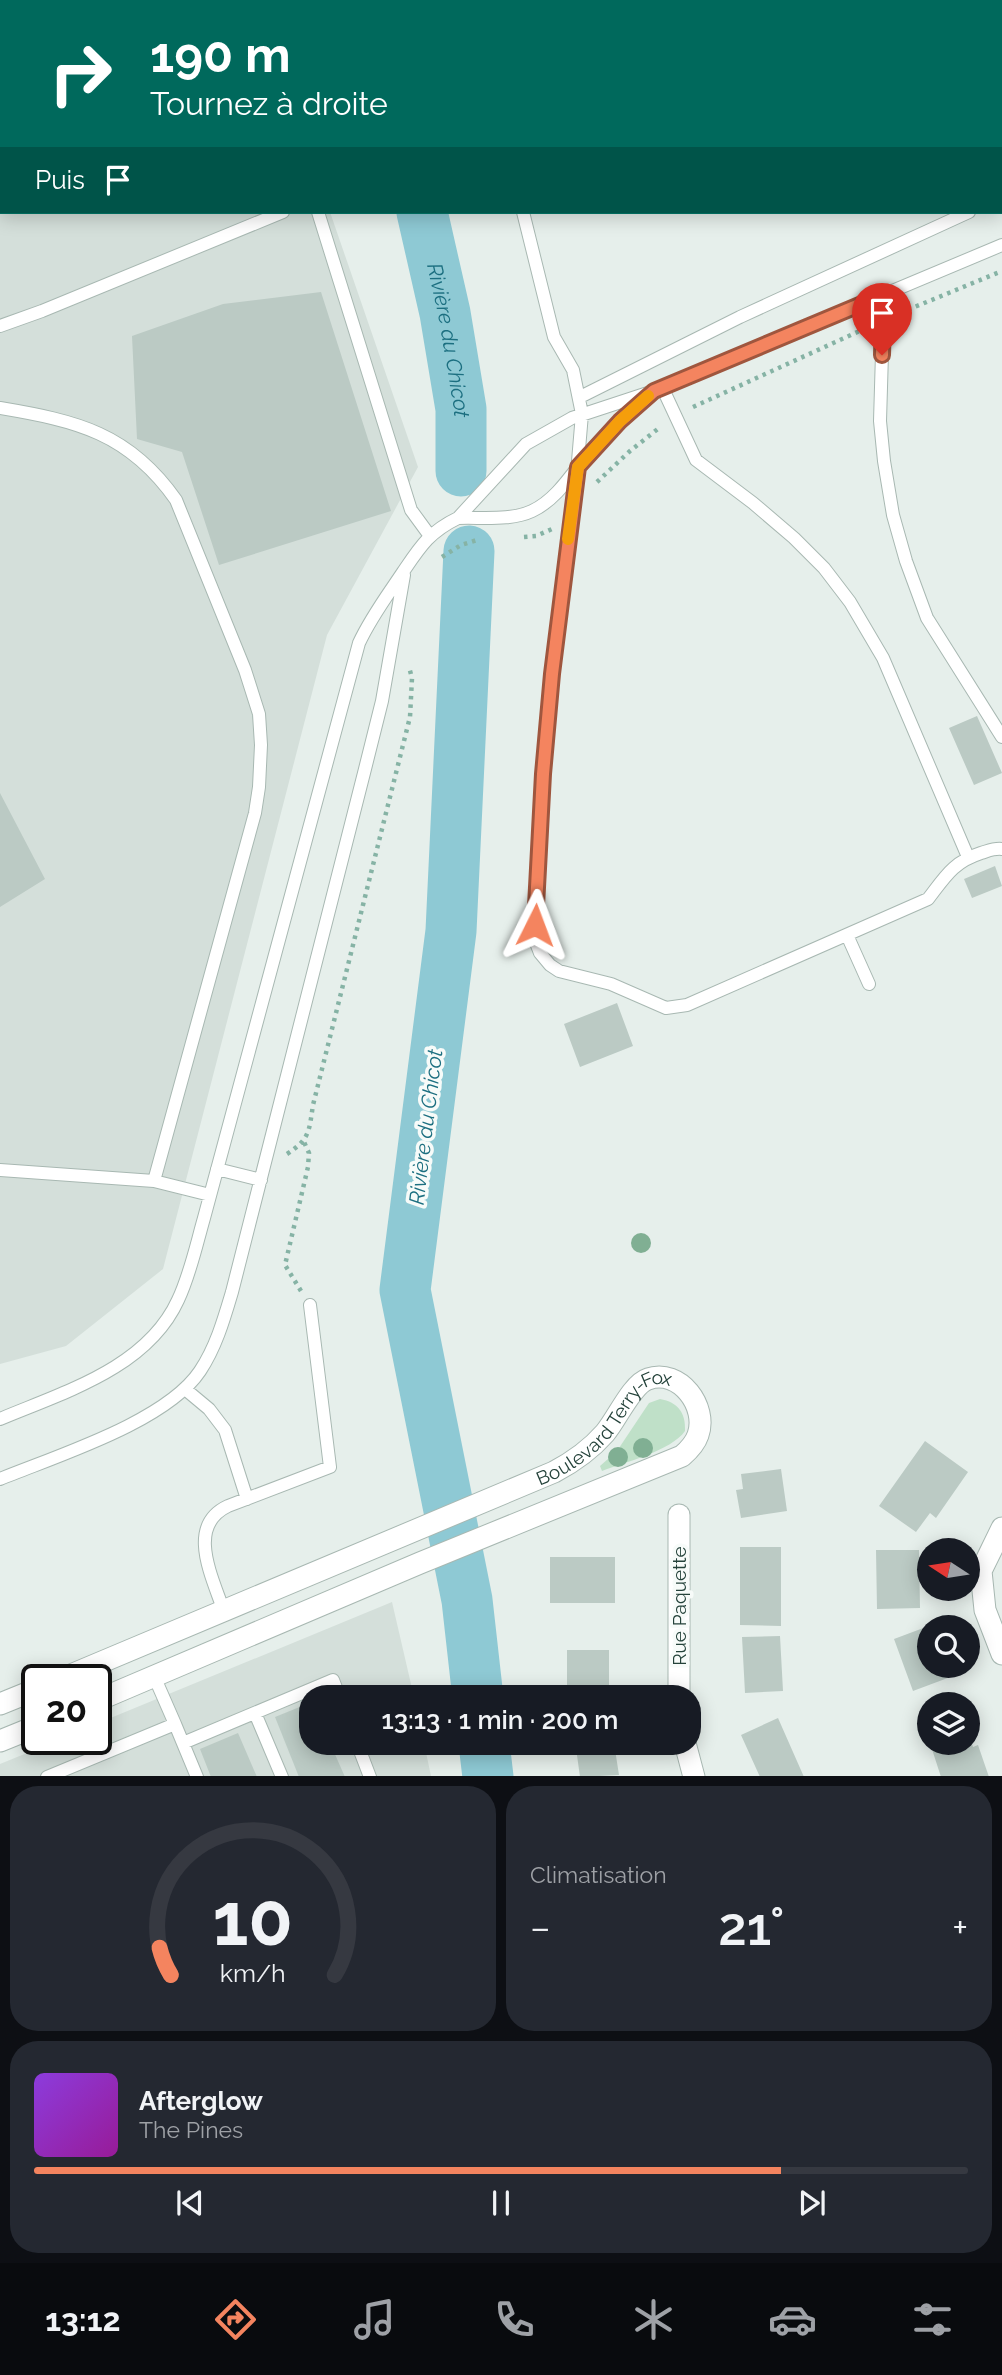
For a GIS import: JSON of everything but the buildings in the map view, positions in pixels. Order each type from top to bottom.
[{"type":"street","name":"Boulevard Terry-Fox","points":[[98,1664],[546,1476],[579,1456],[606,1432],[632,1394],[647,1379],[670,1379],[682,1385],[696,1402],[701,1425],[692,1447],[682,1456],[419,1563],[112,1694]]},
{"type":"street","name":"Rue Paquette","points":[[678,1685],[679,1515]]},
{"type":"street","points":[[1002,1528],[981,1571],[985,1610],[1002,1654]]},
{"type":"street","points":[[0,1704],[21,1695]]},
{"type":"street","points":[[0,1741],[21,1732]]},
{"type":"street","points":[[688,1755],[694,1776]]},
{"type":"lane","points":[[0,326],[278,214]]},
{"type":"lane","points":[[319,214],[411,510],[429,537]]},
{"type":"lane","points":[[523,214],[554,337],[573,370],[582,414],[543,774],[535,925],[535,940],[540,953],[559,971],[611,984],[666,1008],[687,1005],[928,900],[953,866],[996,848],[1002,849]]},
{"type":"lane","points":[[580,397],[740,317],[966,214]]},
{"type":"lane","points":[[0,1419],[97,1377],[144,1347],[169,1317],[178,1301],[210,1195],[359,643],[376,608],[405,571],[411,558],[429,537],[458,518],[526,444],[582,414],[658,389],[1002,245]]},
{"type":"lane","points":[[876,298],[883,320],[880,421],[884,461],[893,514],[906,561],[927,618],[1002,737]]},
{"type":"lane","points":[[458,518],[511,516],[535,510],[560,489],[620,421],[658,389]]},
{"type":"lane","points":[[658,389],[696,460],[794,538],[824,568],[850,602],[883,658],[968,858]]},
{"type":"lane","points":[[0,408],[45,415],[94,431],[119,443],[162,480],[176,500],[246,670],[259,714],[260,787],[256,813],[154,1181]]},
{"type":"lane","points":[[0,1479],[142,1419],[168,1403],[200,1372],[223,1322],[379,715],[405,571]]},
{"type":"lane","points":[[847,935],[869,984]]},
{"type":"lane","points":[[217,1168],[261,1180]]},
{"type":"lane","points":[[0,1170],[154,1181],[210,1195]]},
{"type":"lane","points":[[224,1612],[205,1555],[205,1534],[209,1520],[216,1511],[330,1467],[310,1305]]},
{"type":"lane","points":[[184,1389],[209,1409],[225,1430],[247,1499]]},
{"type":"lane","points":[[154,1676],[197,1776]]},
{"type":"lane","points":[[321,1685],[333,1680],[335,1685]]},
{"type":"lane","points":[[183,1743],[299,1694]]},
{"type":"lane","points":[[255,1713],[282,1776]]},
{"type":"lane","points":[[47,1776],[175,1724]]},
{"type":"lane","points":[[362,1755],[370,1776]]},
{"type":"path","points":[[281,1158],[304,1142],[308,1135],[313,1105],[410,717],[412,678],[407,660]]},
{"type":"path","points":[[304,1142],[309,1153],[308,1167],[285,1265],[310,1305]]},
{"type":"shaded area","points":[[0,214],[331,214],[418,467],[327,635],[163,1269],[66,1346],[0,1364]]},
{"type":"shaded area","points":[[392,1602],[411,1685],[299,1685],[299,1755],[427,1755],[431,1776],[0,1776],[0,1764],[22,1755],[112,1755],[112,1717]]},
{"type":"green space","points":[[660,1399],[680,1409],[685,1431],[659,1450],[602,1471],[600,1466],[617,1451],[649,1403]]},
{"type":"waterway","name":"Rivière du Chicot","points":[[422,214],[445,313],[461,409],[461,471]]},
{"type":"waterway","name":"Rivière du Chicot","points":[[469,551],[451,931],[405,1290],[467,1600],[477,1685]]},
{"type":"waterway","name":"Rivière du Chicot","points":[[485,1755],[488,1776]]},
{"type":"slow traffic","points":[[568,539],[578,467],[620,421],[648,396]]},
{"type":"route","points":[[535,925],[543,774],[552,674],[578,467],[620,421],[654,391],[876,298],[883,320],[882,355]]}]
